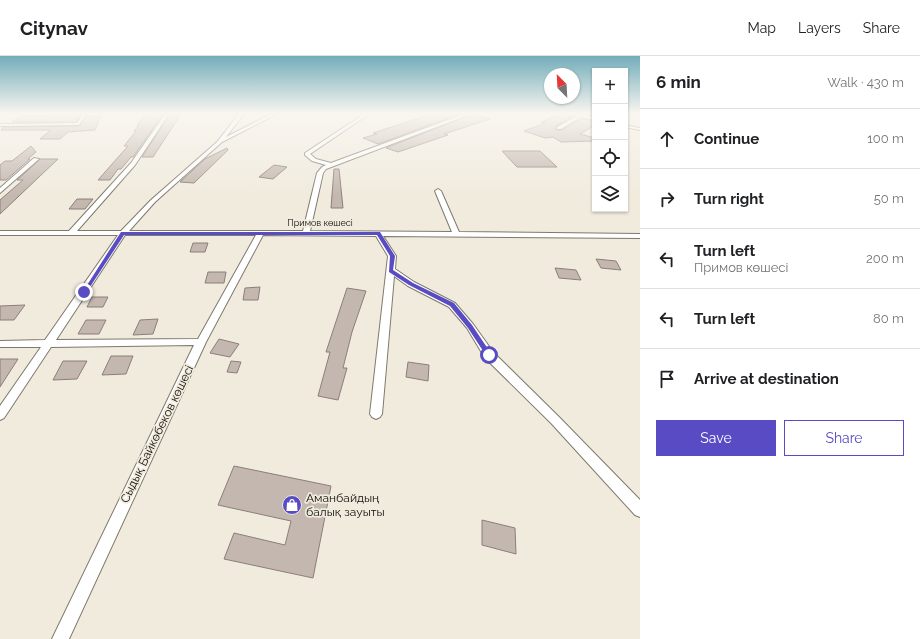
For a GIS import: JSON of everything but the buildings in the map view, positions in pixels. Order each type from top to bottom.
[{"type":"street","points":[[71,233],[133,164],[148,141]]},
{"type":"street","points":[[0,415],[123,233],[153,201],[222,141]]},
{"type":"street","points":[[326,141],[307,154],[314,160],[330,165]]},
{"type":"street","points":[[306,233],[320,173],[330,165],[395,141]]},
{"type":"street","points":[[0,191],[36,159]]},
{"type":"street","points":[[438,191],[456,234]]},
{"type":"street","name":"Примов көшесі","points":[[0,233],[378,233],[640,236]]},
{"type":"street","name":"Сыдық Байкөбеков көшесі","points":[[60,639],[201,342],[260,233]]},
{"type":"street","points":[[376,414],[392,256],[378,233]]},
{"type":"street","points":[[390,270],[411,284],[452,305],[470,326],[489,355],[555,420],[640,510]]},
{"type":"street","points":[[0,344],[201,342]]},
{"type":"place","name":"Аманбайдың балық зауыты","points":[[292,505]]},
{"type":"route","points":[[84,292],[123,233],[378,233],[392,256],[390,270],[411,284],[452,305],[470,326],[489,355]]}]
